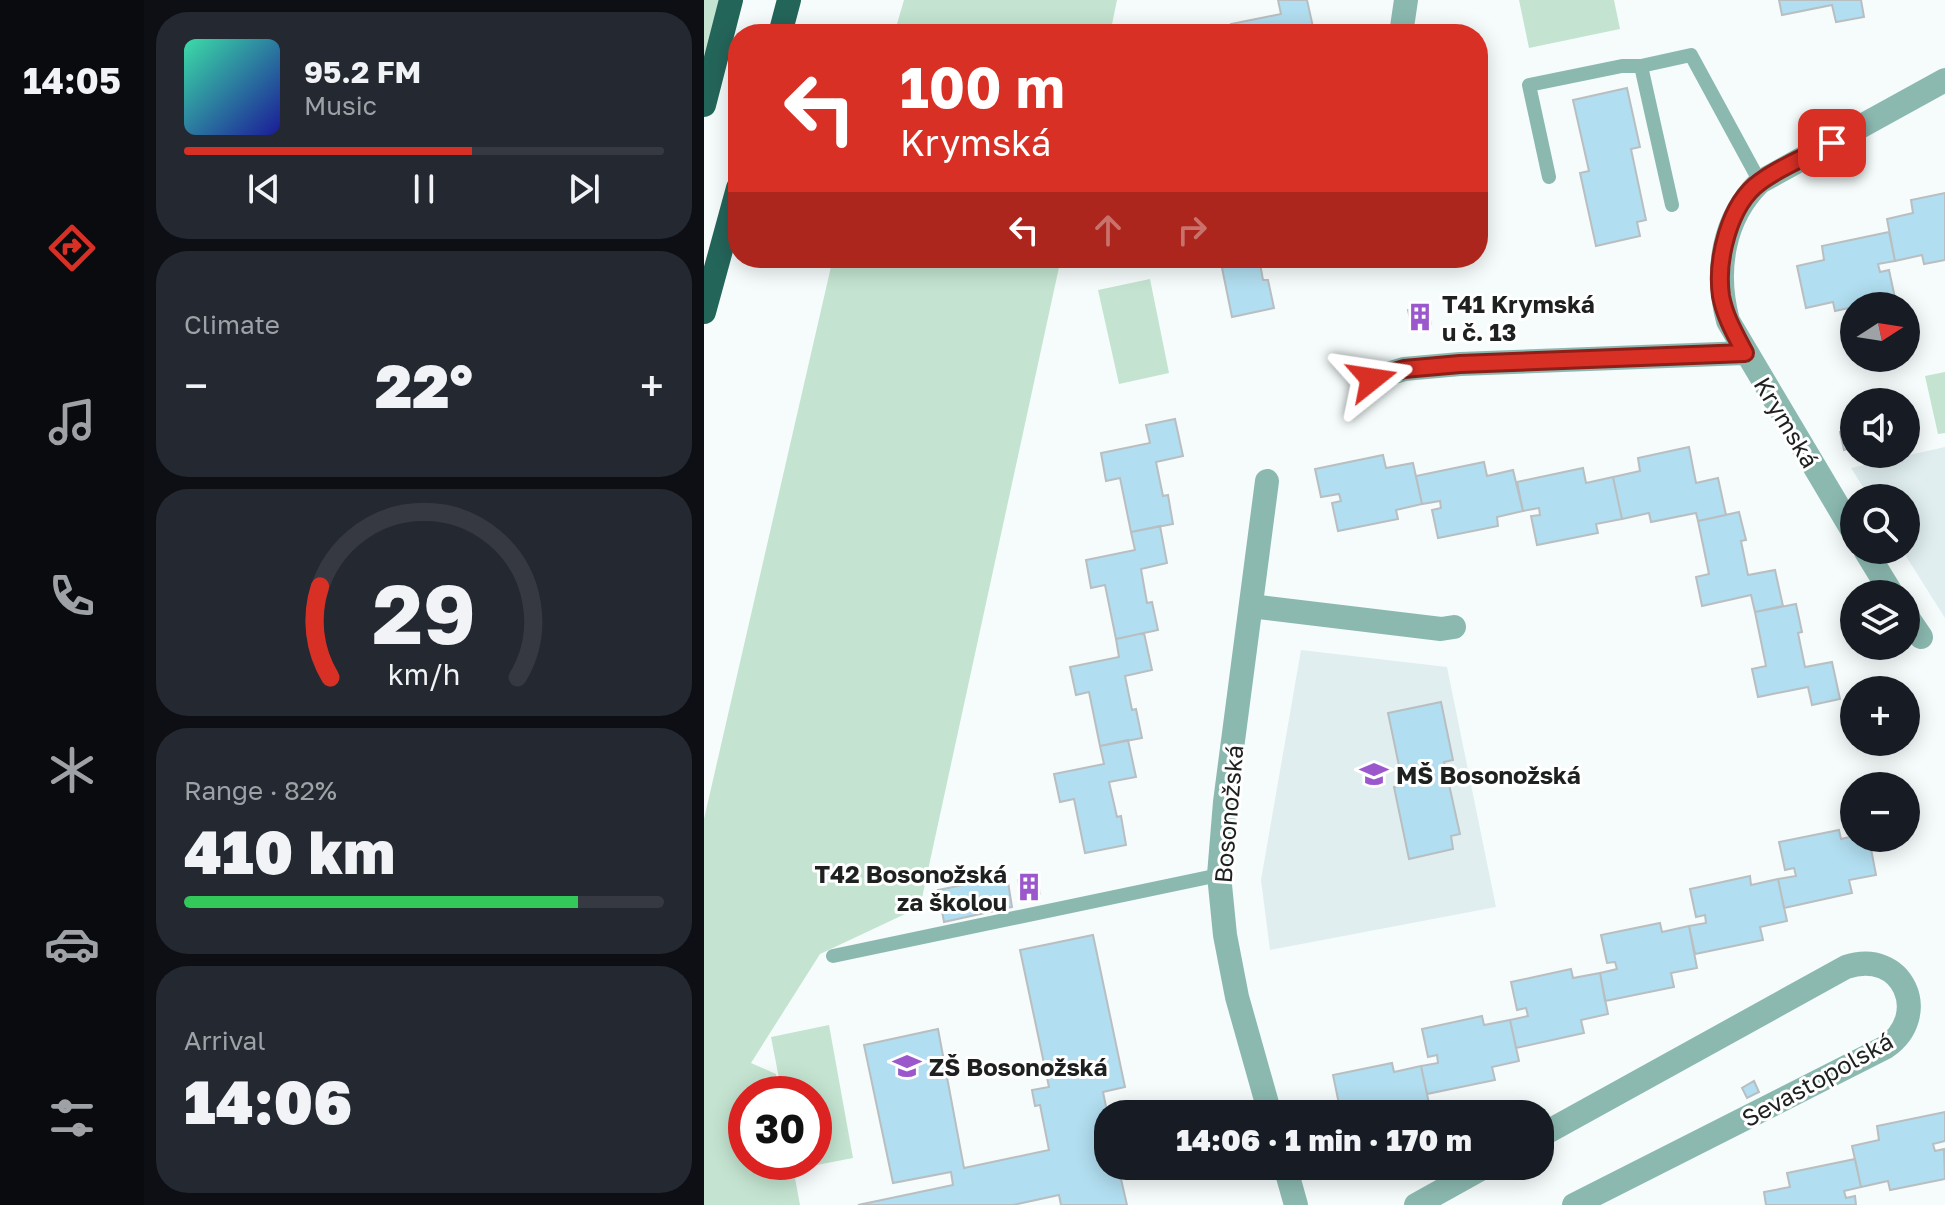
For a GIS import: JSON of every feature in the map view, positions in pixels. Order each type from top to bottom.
[{"type":"highway","points":[[704,105],[731,0]]},
{"type":"highway","points":[[783,24],[789,0]]},
{"type":"highway","points":[[704,312],[728,224]]},
{"type":"street","points":[[1402,24],[1406,0]]},
{"type":"street","name":"Krymská","points":[[1840,510],[1728,321],[1721,294],[1721,268],[1727,239],[1735,213],[1747,194],[1760,182],[1945,80]]},
{"type":"street","name":"Krymská","points":[[1372,379],[1404,369],[1460,364],[1745,353]]},
{"type":"street","name":"Bosonožská","points":[[1266,1100],[1237,997],[1225,935],[1219,875],[1225,802],[1267,481]]},
{"type":"street","points":[[1251,606],[1441,629],[1454,627]]},
{"type":"street","name":"Sevastopolská","points":[[1554,1128],[1846,967],[1862,963],[1885,966],[1896,974],[1906,990],[1909,1004],[1907,1020],[1901,1033],[1886,1047],[1574,1205]]},
{"type":"street","points":[[1289,1180],[1296,1205]]},
{"type":"street","points":[[1416,1205],[1461,1180]]},
{"type":"lane","points":[[1549,177],[1529,85],[1691,55],[1760,182]]},
{"type":"lane","points":[[1641,66],[1672,205]]},
{"type":"lane","points":[[833,956],[1219,875]]},
{"type":"shaded area","points":[[1945,447],[1945,618],[1911,564],[1920,564],[1920,484],[1861,484],[1851,468],[1920,468],[1920,453]]},
{"type":"shaded area","name":"MŠ Bosonožská","points":[[1301,650],[1447,667],[1496,907],[1270,950],[1261,880]]},
{"type":"green space","points":[[704,0],[731,0],[704,105]]},
{"type":"green space","points":[[904,0],[1117,0],[1112,24],[897,24]]},
{"type":"green space","points":[[1519,0],[1614,0],[1620,29],[1529,48]]},
{"type":"green space","points":[[831,268],[1059,268],[920,907],[820,954],[751,1063],[776,1076],[728,1076],[728,1180],[795,1180],[800,1205],[704,1205],[704,819]]},
{"type":"green space","points":[[1150,279],[1169,373],[1119,384],[1098,290]]},
{"type":"green space","points":[[1945,372],[1945,433],[1938,434],[1925,376]]},
{"type":"green space","points":[[829,1025],[853,1158],[832,1162],[832,1076],[779,1076],[771,1037]]},
{"type":"building","points":[[1278,0],[1307,0],[1312,24],[1231,24],[1281,14]]},
{"type":"building","points":[[1779,0],[1861,0],[1864,17],[1836,22],[1832,5],[1782,15]]},
{"type":"building","points":[[1627,88],[1640,147],[1631,149],[1646,220],[1637,222],[1640,236],[1596,246],[1580,173],[1589,171],[1573,100]]},
{"type":"building","points":[[1945,193],[1945,260],[1924,264],[1922,255],[1895,261],[1887,219],[1913,213],[1911,200]]},
{"type":"building","points":[[1889,232],[1895,261],[1878,264],[1880,272],[1889,270],[1894,292],[1840,292],[1840,310],[1835,311],[1833,302],[1806,308],[1797,266],[1824,260],[1822,246]]},
{"type":"building","points":[[1222,268],[1261,268],[1263,280],[1268,280],[1274,308],[1232,317]]},
{"type":"building","name":"T41 Krymská u č. 13","points":[[1427,306],[1431,324],[1412,327],[1408,310]]},
{"type":"building","points":[[1175,419],[1183,456],[1156,462],[1163,496],[1168,495],[1173,524],[1131,532],[1120,478],[1106,481],[1101,453],[1150,443],[1146,425]]},
{"type":"building","points":[[1689,447],[1696,483],[1718,478],[1726,515],[1698,521],[1696,513],[1651,522],[1649,513],[1622,519],[1613,477],[1640,471],[1638,458]]},
{"type":"building","points":[[1383,455],[1386,468],[1413,463],[1422,504],[1396,510],[1398,519],[1338,531],[1332,503],[1341,501],[1339,494],[1321,497],[1315,469]]},
{"type":"building","points":[[1484,462],[1487,476],[1513,470],[1523,511],[1497,517],[1498,526],[1438,538],[1432,510],[1441,508],[1440,501],[1422,504],[1416,476]]},
{"type":"building","points":[[1583,468],[1586,483],[1613,477],[1622,519],[1596,524],[1598,533],[1537,545],[1531,516],[1540,515],[1539,508],[1523,511],[1517,482]]},
{"type":"building","points":[[1739,512],[1746,540],[1741,541],[1748,575],[1775,570],[1783,606],[1755,612],[1751,595],[1702,606],[1696,577],[1709,574],[1698,521]]},
{"type":"building","points":[[1160,526],[1167,563],[1141,569],[1147,603],[1152,602],[1158,630],[1116,639],[1105,585],[1091,588],[1086,560],[1135,550],[1131,532]]},
{"type":"building","points":[[1796,604],[1805,667],[1832,662],[1840,699],[1812,705],[1808,687],[1758,697],[1752,669],[1766,666],[1755,612]]},
{"type":"building","points":[[1144,633],[1152,670],[1125,676],[1142,738],[1100,746],[1089,692],[1076,695],[1070,667],[1119,657],[1116,639]]},
{"type":"building","points":[[1441,702],[1453,760],[1444,762],[1460,834],[1451,836],[1453,849],[1409,859],[1394,787],[1403,785],[1388,713]]},
{"type":"building","points":[[1128,740],[1136,777],[1109,782],[1117,817],[1121,816],[1126,845],[1085,853],[1074,799],[1060,802],[1054,774],[1104,764],[1100,746]]},
{"type":"building","points":[[1839,830],[1840,852],[1872,852],[1876,875],[1849,880],[1852,893],[1784,908],[1778,879],[1796,876],[1794,868],[1785,870],[1779,842]]},
{"type":"building","points":[[1007,876],[1012,907],[944,922],[938,890]]},
{"type":"building","name":"T42 Bosonožská za školou","points":[[1037,876],[1040,894],[1021,898],[1018,880]]},
{"type":"building","points":[[1750,876],[1751,885],[1778,879],[1787,921],[1760,927],[1763,940],[1695,954],[1689,926],[1706,923],[1705,915],[1696,917],[1690,889]]},
{"type":"building","points":[[1660,923],[1662,932],[1689,926],[1697,968],[1671,973],[1674,987],[1605,1001],[1600,973],[1617,969],[1615,962],[1607,963],[1601,935]]},
{"type":"building","name":"ZŠ Bosonožská","points":[[1093,935],[1125,1087],[1103,1092],[1105,1100],[1094,1100],[1094,1180],[1121,1180],[1127,1205],[1061,1205],[1059,1195],[1013,1205],[858,1205],[953,1185],[951,1172],[893,1183],[864,1045],[938,1029],[964,1168],[1049,1150],[1040,1105],[1035,1106],[1032,1090],[1049,1087],[1020,950]]},
{"type":"building","points":[[1571,969],[1573,978],[1600,973],[1608,1014],[1581,1020],[1584,1033],[1516,1048],[1510,1020],[1528,1016],[1526,1008],[1517,1010],[1511,982]]},
{"type":"building","points":[[1482,1016],[1484,1025],[1510,1020],[1519,1061],[1492,1067],[1495,1080],[1427,1094],[1421,1066],[1438,1063],[1437,1055],[1428,1057],[1422,1029]]},
{"type":"building","points":[[1392,1063],[1394,1072],[1421,1066],[1428,1100],[1338,1100],[1333,1075]]},
{"type":"building","points":[[1754,1081],[1759,1092],[1747,1098],[1742,1088]]},
{"type":"building","points":[[1945,1112],[1945,1141],[1933,1144],[1935,1151],[1944,1149],[1945,1179],[1890,1190],[1888,1181],[1861,1187],[1852,1146],[1879,1140],[1877,1126]]},
{"type":"building","points":[[1855,1159],[1861,1187],[1844,1191],[1846,1198],[1855,1196],[1856,1205],[1766,1205],[1764,1192],[1790,1187],[1787,1173]]},
{"type":"place","name":"T41 Krymská u č. 13","points":[[1420,317]]},
{"type":"place","name":"MŠ Bosonožská","points":[[1374,774]]},
{"type":"place","name":"T42 Bosonožská za školou","points":[[1029,887]]},
{"type":"place","name":"ZŠ Bosonožská","points":[[907,1066]]},
{"type":"route","points":[[1372,379],[1404,369],[1460,364],[1745,353],[1728,321],[1721,294],[1721,268],[1735,213],[1747,194],[1760,182],[1832,143]]}]
